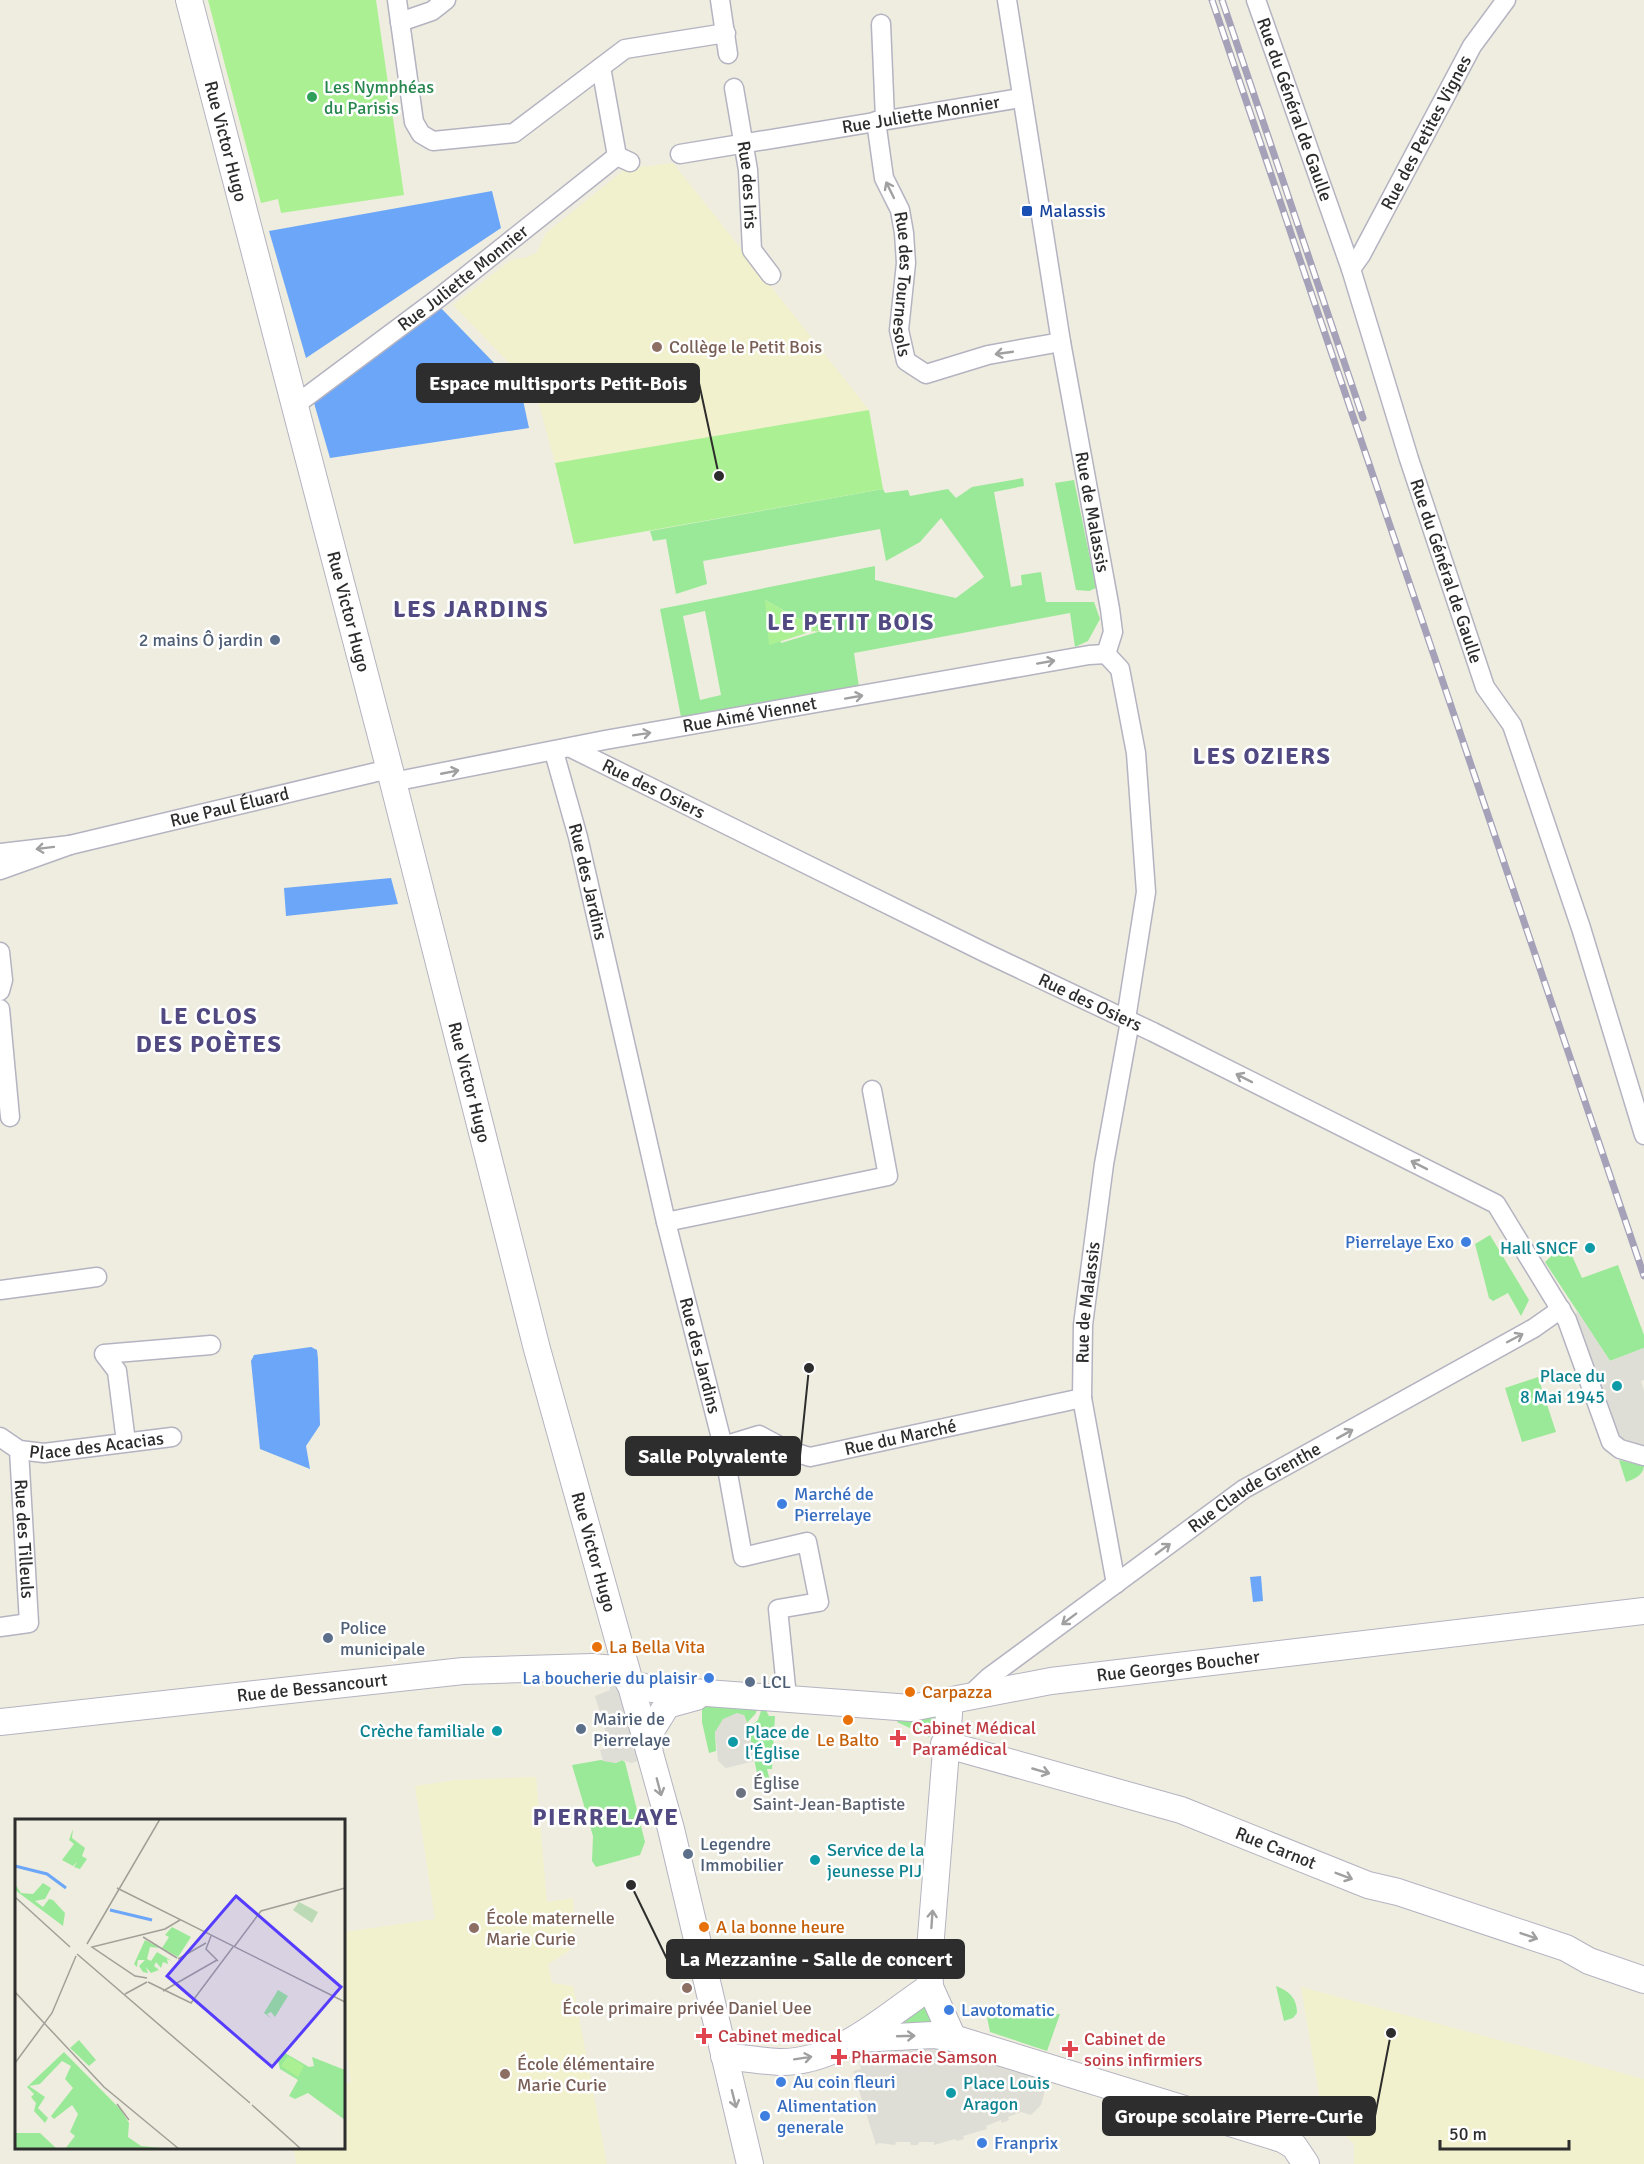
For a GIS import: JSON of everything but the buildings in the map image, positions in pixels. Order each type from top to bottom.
[{"type":"street","name":"Rue Victor Hugo","points":[[189,0],[531,1326],[649,1750],[750,2164]]},
{"type":"street","points":[[397,0],[414,122],[421,134],[433,141],[514,134],[625,49],[726,33]]},
{"type":"street","points":[[400,22],[432,11],[446,0]]},
{"type":"street","points":[[720,0],[728,54]]},
{"type":"street","name":"Rue de Malassis","points":[[1007,0],[1061,342],[1113,628],[1106,654],[1120,669],[1136,753],[1146,889],[1128,1020],[1104,1164],[1083,1325],[1082,1398],[1116,1584]]},
{"type":"street","name":"Rue du Général de Gaulle","points":[[1256,0],[1351,268],[1409,459],[1485,687],[1512,725],[1581,928],[1644,1135]]},
{"type":"street","name":"Rue des Petites Vignes","points":[[1351,268],[1361,255],[1472,46],[1506,0]]},
{"type":"street","name":"Rue des Tournesols","points":[[882,24],[881,120],[884,178],[900,210],[904,233],[906,263],[899,330],[906,361],[926,374],[988,356],[1061,342]]},
{"type":"street","name":"Rue Juliette Monnier","points":[[294,406],[623,159],[601,67]]},
{"type":"street","name":"Rue des Iris","points":[[734,88],[748,170],[752,250],[771,274]]},
{"type":"street","name":"Rue Juliette Monnier","points":[[680,154],[1021,98]]},
{"type":"street","name":"Rue Aimé Viennet","points":[[391,776],[562,750],[605,740],[1089,655],[1106,654]]},
{"type":"street","name":"Rue des Osiers","points":[[562,750],[1128,1020],[1496,1204],[1561,1309]]},
{"type":"street","name":"Rue des Jardins","points":[[562,750],[584,860],[666,1222],[723,1446],[743,1557],[807,1542],[819,1602],[778,1610],[787,1697]]},
{"type":"street","name":"Rue Paul Éluard","points":[[0,853],[70,845],[391,776]]},
{"type":"street","name":"Rue Paul Éluard","points":[[0,870],[70,845]]},
{"type":"street","points":[[0,952],[3,980],[0,991]]},
{"type":"street","points":[[0,1009],[10,1117]]},
{"type":"street","points":[[666,1222],[888,1176],[873,1090]]},
{"type":"street","points":[[0,1290],[97,1277]]},
{"type":"street","points":[[1561,1309],[1574,1335],[1611,1442],[1620,1449],[1644,1456]]},
{"type":"street","name":"Rue Claude Grenthe","points":[[959,1698],[1244,1489],[1534,1328],[1561,1309]]},
{"type":"street","points":[[126,1443],[117,1371],[104,1354],[211,1345]]},
{"type":"street","name":"Rue du Marché","points":[[723,1446],[759,1435],[787,1450],[810,1457],[1082,1398]]},
{"type":"street","points":[[0,1437],[19,1450]]},
{"type":"street","name":"Place des Acacias","points":[[19,1450],[44,1453],[172,1437]]},
{"type":"street","name":"Rue des Tilleuls","points":[[0,1627],[29,1623],[19,1450]]},
{"type":"street","name":"Rue Georges Boucher","points":[[627,1677],[652,1689],[787,1697],[911,1708],[1051,1681],[1644,1611]]},
{"type":"street","name":"Rue de Bessancourt","points":[[0,1722],[463,1671],[593,1667],[627,1677]]},
{"type":"street","name":"Rue Georges Boucher","points":[[649,1750],[652,1729],[667,1705],[711,1693]]},
{"type":"street","points":[[953,2038],[930,1987],[928,1962],[944,1744],[959,1698]]},
{"type":"street","name":"Rue Carnot","points":[[944,1744],[1181,1810],[1368,1885],[1398,1892],[1566,1948],[1589,1961],[1644,1980]]},
{"type":"street","points":[[724,2056],[781,2062],[814,2057],[859,2039],[930,1987]]},
{"type":"street","points":[[859,2039],[933,2035],[953,2038],[1282,2139],[1294,2146],[1306,2164]]},
{"type":"shaded area","name":"Collège le Petit Bois","points":[[673,163],[869,410],[555,463],[535,390],[453,305],[511,260],[528,257],[537,252],[546,233],[625,169]]},
{"type":"shaded area","name":"Place du 8 Mai 1945","points":[[1578,1312],[1610,1361],[1644,1348],[1644,1380],[1641,1381],[1644,1391],[1644,1456],[1620,1449],[1567,1320]]},
{"type":"shaded area","points":[[609,1679],[619,1684],[642,1760],[631,1763],[622,1760],[616,1763],[603,1761],[600,1750],[610,1747],[595,1696],[610,1690]]},
{"type":"shaded area","name":"Place de l'Église","points":[[737,1713],[744,1715],[747,1723],[755,1761],[726,1768],[718,1761],[715,1732],[723,1719]]},
{"type":"shaded area","points":[[536,1777],[547,1902],[573,1898],[575,1924],[569,1951],[548,1964],[552,1983],[573,1986],[607,2164],[296,2164],[294,2149],[345,2149],[345,2084],[351,2082],[345,2043],[345,1932],[435,1919],[415,1786],[456,1780]]},
{"type":"shaded area","points":[[1301,1987],[1644,2079],[1644,2164],[1354,2164],[1354,2144],[1345,2135],[1326,2136]]},
{"type":"shaded area","name":"Place Louis Aragon","points":[[930,2040],[1049,2075],[1041,2105],[1031,2115],[1021,2112],[1008,2117],[1009,2120],[1002,2123],[1001,2120],[986,2126],[987,2129],[963,2136],[964,2139],[957,2141],[955,2139],[934,2145],[934,2142],[919,2142],[918,2145],[911,2145],[910,2142],[896,2142],[895,2145],[879,2143],[876,2145],[853,2071],[861,2069],[855,2049]]},
{"type":"green space","name":"Les Nymphéas du Parisis","points":[[208,0],[376,0],[404,195],[281,213],[278,199],[261,203]]},
{"type":"green space","points":[[869,410],[883,489],[574,544],[555,463]]},
{"type":"green space","points":[[1023,478],[1024,486],[994,492],[1011,587],[1022,585],[1021,575],[1041,572],[1046,602],[1094,602],[1100,619],[1088,641],[1075,647],[1070,613],[854,653],[859,687],[681,717],[660,609],[875,566],[875,580],[956,598],[984,577],[941,518],[920,542],[886,561],[880,529],[703,561],[707,584],[676,594],[666,539],[653,541],[650,531],[883,489],[885,493],[908,490],[910,496],[948,489],[956,498],[972,487]],"holes":[[[765,600],[821,631],[781,643]],[[705,611],[721,695],[700,700],[683,616]]]},
{"type":"green space","points":[[1074,480],[1096,588],[1089,591],[1076,590],[1055,483]]},
{"type":"green space","points":[[765,600],[823,632],[813,631],[769,645]]},
{"type":"green space","points":[[1490,1235],[1529,1300],[1521,1316],[1508,1293],[1493,1301],[1489,1298],[1475,1244]]},
{"type":"green space","points":[[1566,1242],[1582,1278],[1618,1265],[1644,1335],[1644,1348],[1610,1361],[1545,1262]]},
{"type":"green space","points":[[1538,1377],[1556,1432],[1522,1442],[1505,1388]]},
{"type":"green space","points":[[1619,1460],[1644,1466],[1642,1472],[1626,1482]]},
{"type":"green space","points":[[759,1701],[756,1713],[747,1723],[744,1715],[715,1732],[716,1751],[709,1753],[702,1722],[702,1705]]},
{"type":"green space","points":[[763,1705],[769,1716],[775,1716],[772,1769],[767,1769],[770,1781],[759,1783],[748,1729],[758,1720]]},
{"type":"green space","points":[[937,1712],[929,1737],[897,1722],[899,1719]]},
{"type":"green space","points":[[601,1760],[625,1762],[645,1842],[640,1855],[596,1867],[592,1861],[593,1836],[572,1765]]},
{"type":"green space","points":[[1276,1986],[1285,1990],[1294,1999],[1297,2013],[1293,2018],[1284,2021]]},
{"type":"green space","points":[[923,2005],[927,2007],[932,2025],[886,2033]]},
{"type":"green space","points":[[1060,2014],[1047,2051],[990,2032],[987,2017]]},
{"type":"water","points":[[492,191],[501,228],[306,358],[269,231]]},
{"type":"water","points":[[439,306],[521,391],[529,428],[330,458],[314,403]]},
{"type":"water","points":[[391,878],[398,904],[286,916],[284,888]]},
{"type":"water","points":[[311,1347],[317,1350],[320,1425],[306,1446],[310,1469],[260,1449],[251,1361],[254,1355]]},
{"type":"water","points":[[1261,1576],[1263,1601],[1253,1602],[1250,1577]]},
{"type":"railway","points":[[1212,0],[1644,1276]]},
{"type":"railway","points":[[1222,0],[1363,418]]},
{"type":"place","name":"Les Nymphéas du Parisis","points":[[312,97]]},
{"type":"place","name":"Malassis","points":[[1027,211]]},
{"type":"place","name":"Collège le Petit Bois","points":[[657,347]]},
{"type":"place","name":"Espace multisports Petit-Bois","points":[[719,476]]},
{"type":"place","name":"2 mains Ô jardin","points":[[275,640]]},
{"type":"place","name":"Pierrelaye Exo","points":[[1466,1242]]},
{"type":"place","name":"Hall SNCF","points":[[1590,1248]]},
{"type":"place","name":"Salle Polyvalente","points":[[809,1368]]},
{"type":"place","name":"Place du 8 Mai 1945","points":[[1617,1386]]},
{"type":"place","name":"Marché de Pierrelaye","points":[[782,1504]]},
{"type":"place","name":"Police municipale","points":[[328,1638]]},
{"type":"place","name":"La Bella Vita","points":[[597,1647]]},
{"type":"place","name":"La boucherie du plaisir","points":[[709,1678]]},
{"type":"place","name":"LCL","points":[[750,1682]]},
{"type":"place","name":"Carpazza","points":[[910,1692]]},
{"type":"place","name":"Le Balto","points":[[848,1720]]},
{"type":"place","name":"Mairie de Pierrelaye","points":[[581,1729]]},
{"type":"place","name":"Crèche familiale","points":[[497,1731]]},
{"type":"place","name":"Cabinet Médical Paramédical","points":[[898,1738]]},
{"type":"place","name":"Place de l'Église","points":[[733,1742]]},
{"type":"place","name":"Église Saint-Jean-Baptiste","points":[[741,1793]]},
{"type":"place","name":"Legendre Immobilier","points":[[688,1854]]},
{"type":"place","name":"Service de la jeunesse PIJ","points":[[815,1860]]},
{"type":"place","name":"La Mezzanine - Salle de concert","points":[[631,1885]]},
{"type":"place","name":"A la bonne heure","points":[[704,1927]]},
{"type":"place","name":"École maternelle Marie Curie","points":[[474,1928]]},
{"type":"place","name":"École primaire privée Daniel Uee","points":[[687,1988]]},
{"type":"place","name":"Lavotomatic","points":[[949,2010]]},
{"type":"place","name":"Groupe scolaire Pierre-Curie","points":[[1391,2033]]},
{"type":"place","name":"Cabinet medical","points":[[704,2036]]},
{"type":"place","name":"Cabinet de soins infirmiers","points":[[1070,2049]]},
{"type":"place","name":"Pharmacie Samson","points":[[839,2057]]},
{"type":"place","name":"École élémentaire Marie Curie","points":[[505,2074]]},
{"type":"place","name":"Au coin fleuri","points":[[781,2082]]},
{"type":"place","name":"Place Louis Aragon","points":[[951,2093]]},
{"type":"place","name":"Alimentation generale","points":[[765,2116]]},
{"type":"place","name":"Franprix","points":[[982,2143]]},
{"type":"district","name":"LES JARDINS","points":[[471,609]]},
{"type":"district","name":"LE PETIT BOIS","points":[[851,622]]},
{"type":"district","name":"LES OZIERS","points":[[1262,756]]},
{"type":"district","name":"LE CLOS DES POÈTES","points":[[209,1030]]},
{"type":"district","name":"PIERRELAYE","points":[[606,1817]]}]
